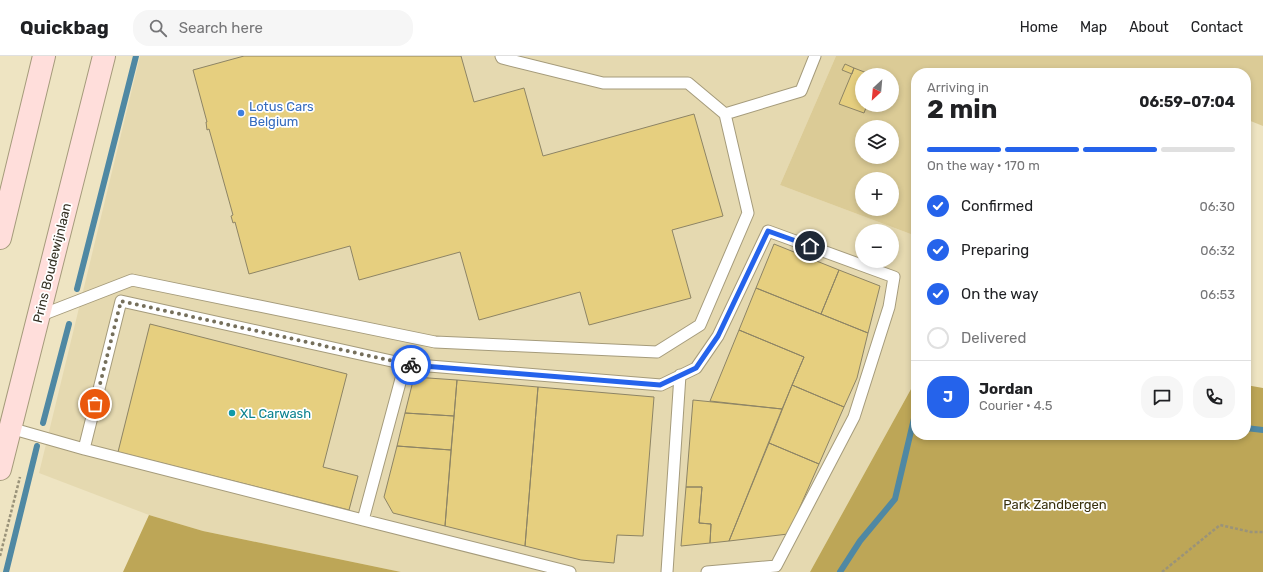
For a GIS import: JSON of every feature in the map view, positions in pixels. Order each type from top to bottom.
[{"type":"main road","points":[[0,238],[44,56]]},
{"type":"main road","name":"Prins Boudewijnlaan","points":[[0,469],[104,56]]},
{"type":"lane","points":[[39,316],[132,280],[435,342],[657,352],[700,325],[748,212],[725,114],[688,83],[603,83],[502,58],[501,56]]},
{"type":"lane","points":[[725,114],[801,91],[815,56]]},
{"type":"lane","points":[[84,449],[121,301],[405,364],[660,385],[696,368],[718,336],[768,231],[894,277],[889,307],[854,417],[776,566],[707,572]]},
{"type":"lane","points":[[363,520],[405,364]]},
{"type":"lane","points":[[667,572],[680,375]]},
{"type":"lane","points":[[10,428],[84,449],[570,572]]},
{"type":"path","points":[[1162,572],[1220,525],[1252,532],[1263,532]]},
{"type":"shaded area","points":[[140,56],[836,56],[780,185],[855,213],[855,216],[863,216],[884,224],[855,224],[855,268],[899,268],[899,230],[911,234],[911,389],[810,572],[401,572],[203,531],[149,515],[39,473]]},
{"type":"shaded area","points":[[836,56],[1263,56],[1263,126],[1251,121],[1251,68],[911,68],[911,234],[899,230],[899,224],[884,224],[863,216],[899,216],[899,172],[855,172],[855,213],[780,185]]},
{"type":"green space","name":"Park Zandbergen","points":[[1251,386],[1263,388],[1263,572],[810,572],[911,389],[911,440],[1251,440]]},
{"type":"green space","points":[[149,515],[203,531],[401,572],[123,572]]},
{"type":"building","points":[[244,56],[461,56],[474,102],[524,88],[543,156],[694,114],[723,216],[672,230],[691,298],[589,325],[580,292],[479,320],[460,252],[359,280],[350,246],[249,274],[235,222],[233,223],[231,216],[233,215],[209,129],[207,130],[207,122],[193,70]]},
{"type":"building","points":[[845,64],[854,68],[852,74],[842,70]]},
{"type":"building","points":[[854,68],[855,68],[855,110],[839,104]]},
{"type":"building","points":[[774,244],[839,270],[821,314],[756,288]]},
{"type":"building","points":[[839,270],[880,286],[868,333],[821,314]]},
{"type":"building","points":[[756,288],[868,333],[857,378],[844,407],[792,385],[804,357],[739,330]]},
{"type":"building","name":"XL Carwash","points":[[150,324],[347,374],[323,467],[358,476],[349,510],[118,452]]},
{"type":"building","points":[[739,330],[804,357],[782,409],[710,401]]},
{"type":"building","points":[[414,377],[457,380],[454,416],[405,413]]},
{"type":"building","points":[[457,380],[538,387],[525,546],[445,526]]},
{"type":"building","points":[[792,385],[844,407],[819,464],[769,443]]},
{"type":"building","points":[[538,387],[654,397],[643,536],[617,535],[614,563],[581,560],[525,546]]},
{"type":"building","points":[[693,400],[782,409],[729,541],[710,543],[711,524],[699,523],[702,487],[686,487]]},
{"type":"building","points":[[405,413],[454,416],[451,450],[397,446]]},
{"type":"building","points":[[769,443],[819,464],[788,534],[729,541]]},
{"type":"building","points":[[397,446],[451,450],[445,526],[393,513],[384,497]]},
{"type":"building","points":[[686,487],[702,487],[699,523],[711,524],[710,543],[681,546]]},
{"type":"waterway","points":[[77,289],[136,56]]},
{"type":"waterway","points":[[43,423],[69,324]]},
{"type":"waterway","points":[[1251,429],[1263,430]]},
{"type":"waterway","points":[[840,572],[860,541],[895,499],[911,431]]},
{"type":"waterway","points":[[6,572],[37,446]]},
{"type":"way so far","points":[[95,404],[121,301],[411,365]]},
{"type":"place","name":"Lotus Cars Belgium","points":[[241,113]]},
{"type":"place","name":"XL Carwash","points":[[232,413]]},
{"type":"route","points":[[411,365],[660,385],[696,368],[718,336],[768,231],[810,246]]}]
